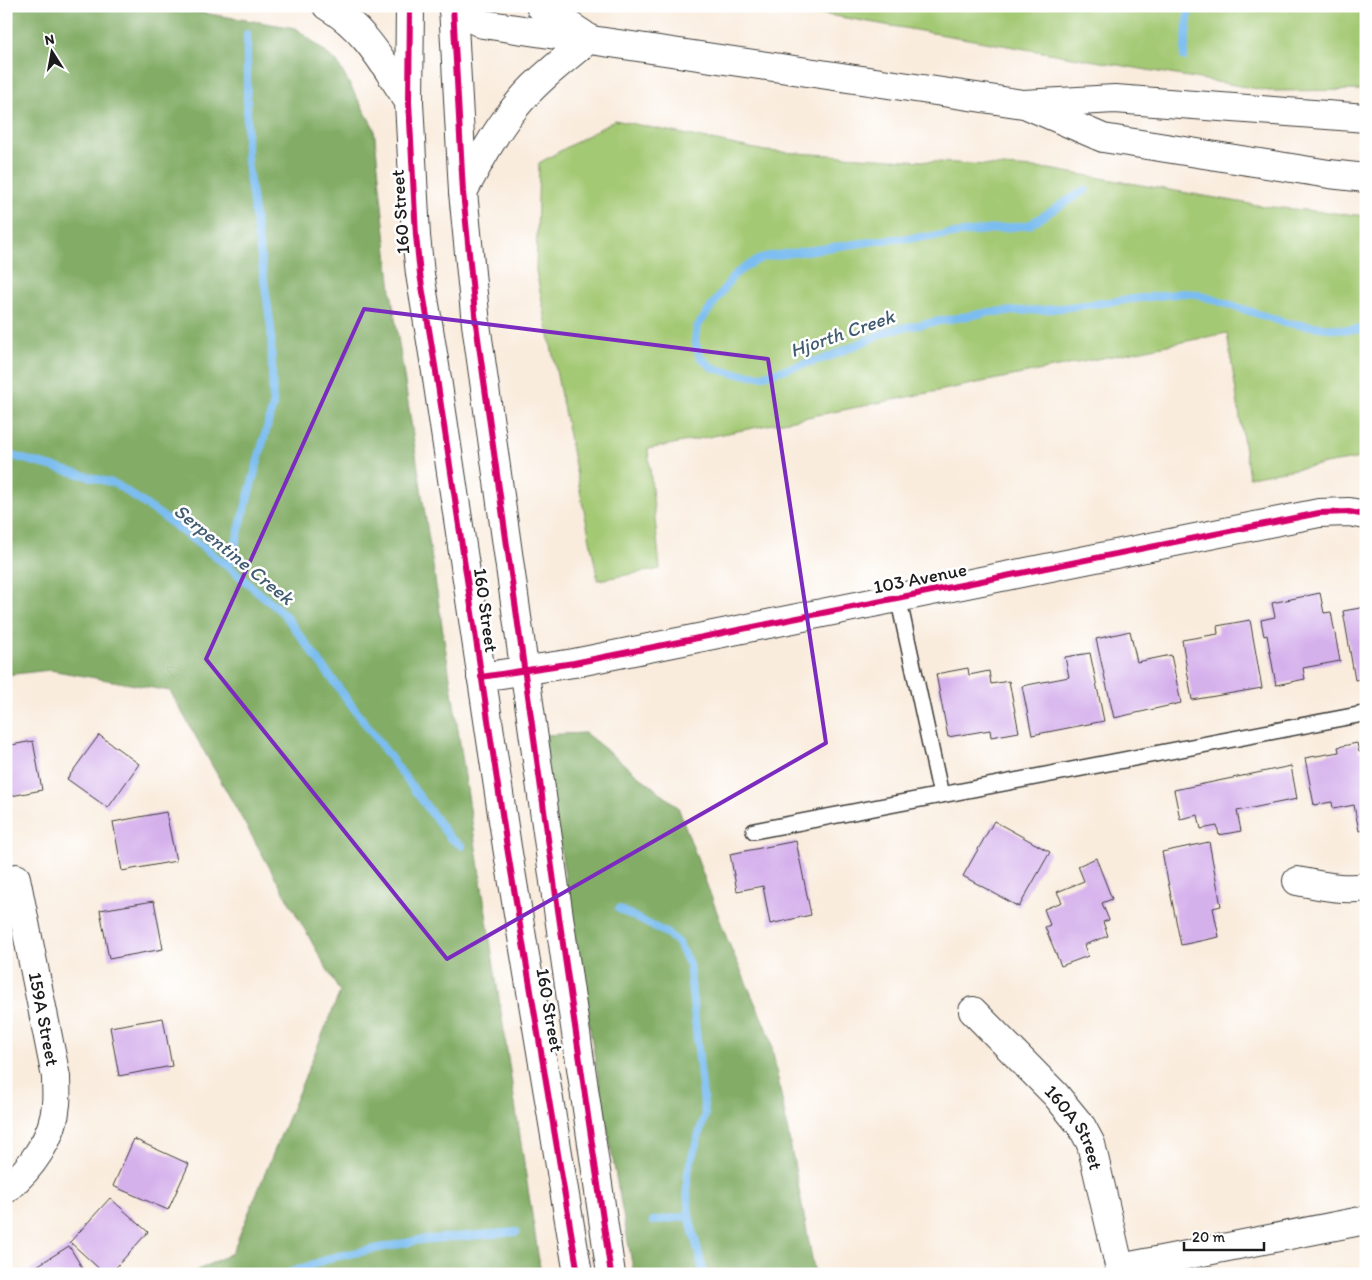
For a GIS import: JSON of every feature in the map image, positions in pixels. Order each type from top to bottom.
[{"type":"main road","points":[[327,6],[353,25],[366,38],[409,102]]},
{"type":"main road","name":"160 Street","points":[[410,6],[409,102],[416,236],[420,274],[438,381],[507,847],[578,1274]]},
{"type":"main road","points":[[540,6],[589,39]]},
{"type":"main road","points":[[449,8],[483,24],[1023,104],[1116,100],[1366,118]]},
{"type":"main road","name":"160 Street","points":[[449,8],[463,192],[476,324],[557,906],[611,1274]]},
{"type":"main road","points":[[463,192],[500,127],[514,108],[533,87],[589,39]]},
{"type":"main road","points":[[1023,104],[1103,138],[1329,174],[1366,178]]},
{"type":"main road","name":"103 Avenue","points":[[481,677],[574,663],[1320,513],[1349,512],[1366,515]]},
{"type":"main road","name":"159A Street","points":[[6,1190],[18,1180],[37,1157],[48,1137],[56,1106],[56,1076],[16,878]]},
{"type":"main road","points":[[1296,881],[1328,887],[1366,887]]},
{"type":"main road","name":"160A Street","points":[[973,1011],[1055,1094],[1082,1127],[1091,1144],[1121,1271]]},
{"type":"main road","points":[[1121,1271],[1366,1220]]},
{"type":"lane","points":[[898,597],[941,795]]},
{"type":"lane","points":[[754,831],[1366,714]]},
{"type":"highlighted area","points":[[364,309],[768,359],[826,743],[447,959],[206,659]]},
{"type":"green space","points":[[6,6],[160,6],[296,28],[337,62],[374,128],[391,291],[541,1274],[190,1274],[232,1253],[340,992],[170,691],[50,670],[6,675]]},
{"type":"green space","points":[[776,6],[1366,6],[1366,90],[1269,91]]},
{"type":"green space","points":[[615,120],[765,151],[1049,169],[1262,206],[1366,216],[1366,457],[1249,477],[1227,333],[648,449],[660,569],[598,580],[536,271],[539,163]]},
{"type":"green space","points":[[585,733],[678,807],[727,939],[770,1037],[815,1274],[634,1274],[599,1084],[542,735]]},
{"type":"building","points":[[1320,593],[1324,613],[1331,612],[1340,661],[1303,668],[1305,679],[1276,685],[1267,635],[1264,636],[1261,620],[1275,617],[1272,603]]},
{"type":"building","points":[[1366,607],[1366,678],[1355,680],[1343,611]]},
{"type":"building","points":[[1250,620],[1262,688],[1192,700],[1182,640],[1218,634],[1217,626]]},
{"type":"building","points":[[1130,631],[1137,662],[1171,655],[1181,703],[1114,718],[1096,639]]},
{"type":"building","points":[[1090,653],[1104,721],[1032,735],[1022,686],[1069,677],[1065,657]]},
{"type":"building","points":[[968,668],[969,675],[989,671],[991,684],[1009,681],[1019,732],[991,737],[990,730],[948,737],[936,674]]},
{"type":"building","points":[[99,735],[139,764],[108,808],[67,779]]},
{"type":"building","points":[[33,741],[42,790],[6,797],[6,746]]},
{"type":"building","points":[[1357,743],[1359,752],[1366,751],[1366,830],[1359,831],[1354,805],[1333,809],[1332,802],[1314,805],[1305,758],[1339,752],[1338,747]]},
{"type":"building","points":[[1291,766],[1297,799],[1237,811],[1241,831],[1219,835],[1217,826],[1201,829],[1198,815],[1180,819],[1174,790]]},
{"type":"building","points":[[166,812],[176,861],[122,871],[113,822]]},
{"type":"building","points":[[994,821],[1050,852],[1019,907],[963,876]]},
{"type":"building","points":[[796,841],[811,915],[770,924],[763,886],[737,891],[730,854]]},
{"type":"building","points":[[1209,842],[1221,906],[1213,908],[1219,937],[1181,945],[1162,852]]},
{"type":"building","points":[[1096,858],[1112,899],[1102,903],[1109,920],[1103,922],[1108,936],[1084,945],[1088,956],[1061,966],[1045,927],[1050,925],[1044,909],[1062,902],[1057,892],[1084,881],[1078,866]]},
{"type":"building","points":[[154,901],[163,949],[109,959],[100,910]]},
{"type":"building","points":[[163,1018],[172,1066],[119,1076],[110,1027]]},
{"type":"building","points":[[134,1139],[189,1164],[168,1210],[113,1186]]},
{"type":"building","points":[[110,1198],[148,1232],[110,1274],[105,1274],[70,1242]]},
{"type":"building","points":[[69,1246],[86,1274],[24,1274]]},
{"type":"waterway","name":"Hjorth Creek","points":[[1184,57],[1189,6]]},
{"type":"waterway","points":[[229,567],[273,405],[271,328],[247,161],[247,34]]},
{"type":"waterway","name":"Hjorth Creek","points":[[1085,190],[1029,225],[883,240],[764,257],[734,275],[697,327],[695,341],[700,357],[713,368],[732,373],[761,376],[826,358],[891,330],[990,312],[1044,310],[1183,293],[1196,294],[1286,323],[1346,330],[1366,329]]},
{"type":"waterway","name":"Serpentine Creek","points":[[6,455],[116,484],[165,518],[229,567],[284,614],[450,838],[462,846]]},
{"type":"waterway","name":"Serpentine Creek","points":[[619,909],[668,934],[679,944],[689,964],[705,1115],[690,1163],[687,1177],[687,1192],[689,1216],[704,1274]]},
{"type":"waterway","points":[[653,1221],[689,1216]]},
{"type":"waterway","points":[[286,1274],[334,1257],[420,1240],[516,1232]]},
{"type":"cycle path","points":[[410,6],[409,102],[416,236],[420,274],[507,847],[578,1274]]},
{"type":"cycle path","points":[[453,6],[463,192],[476,324],[611,1274]]},
{"type":"cycle path","points":[[481,677],[574,663],[1319,513],[1349,512],[1366,515]]}]
